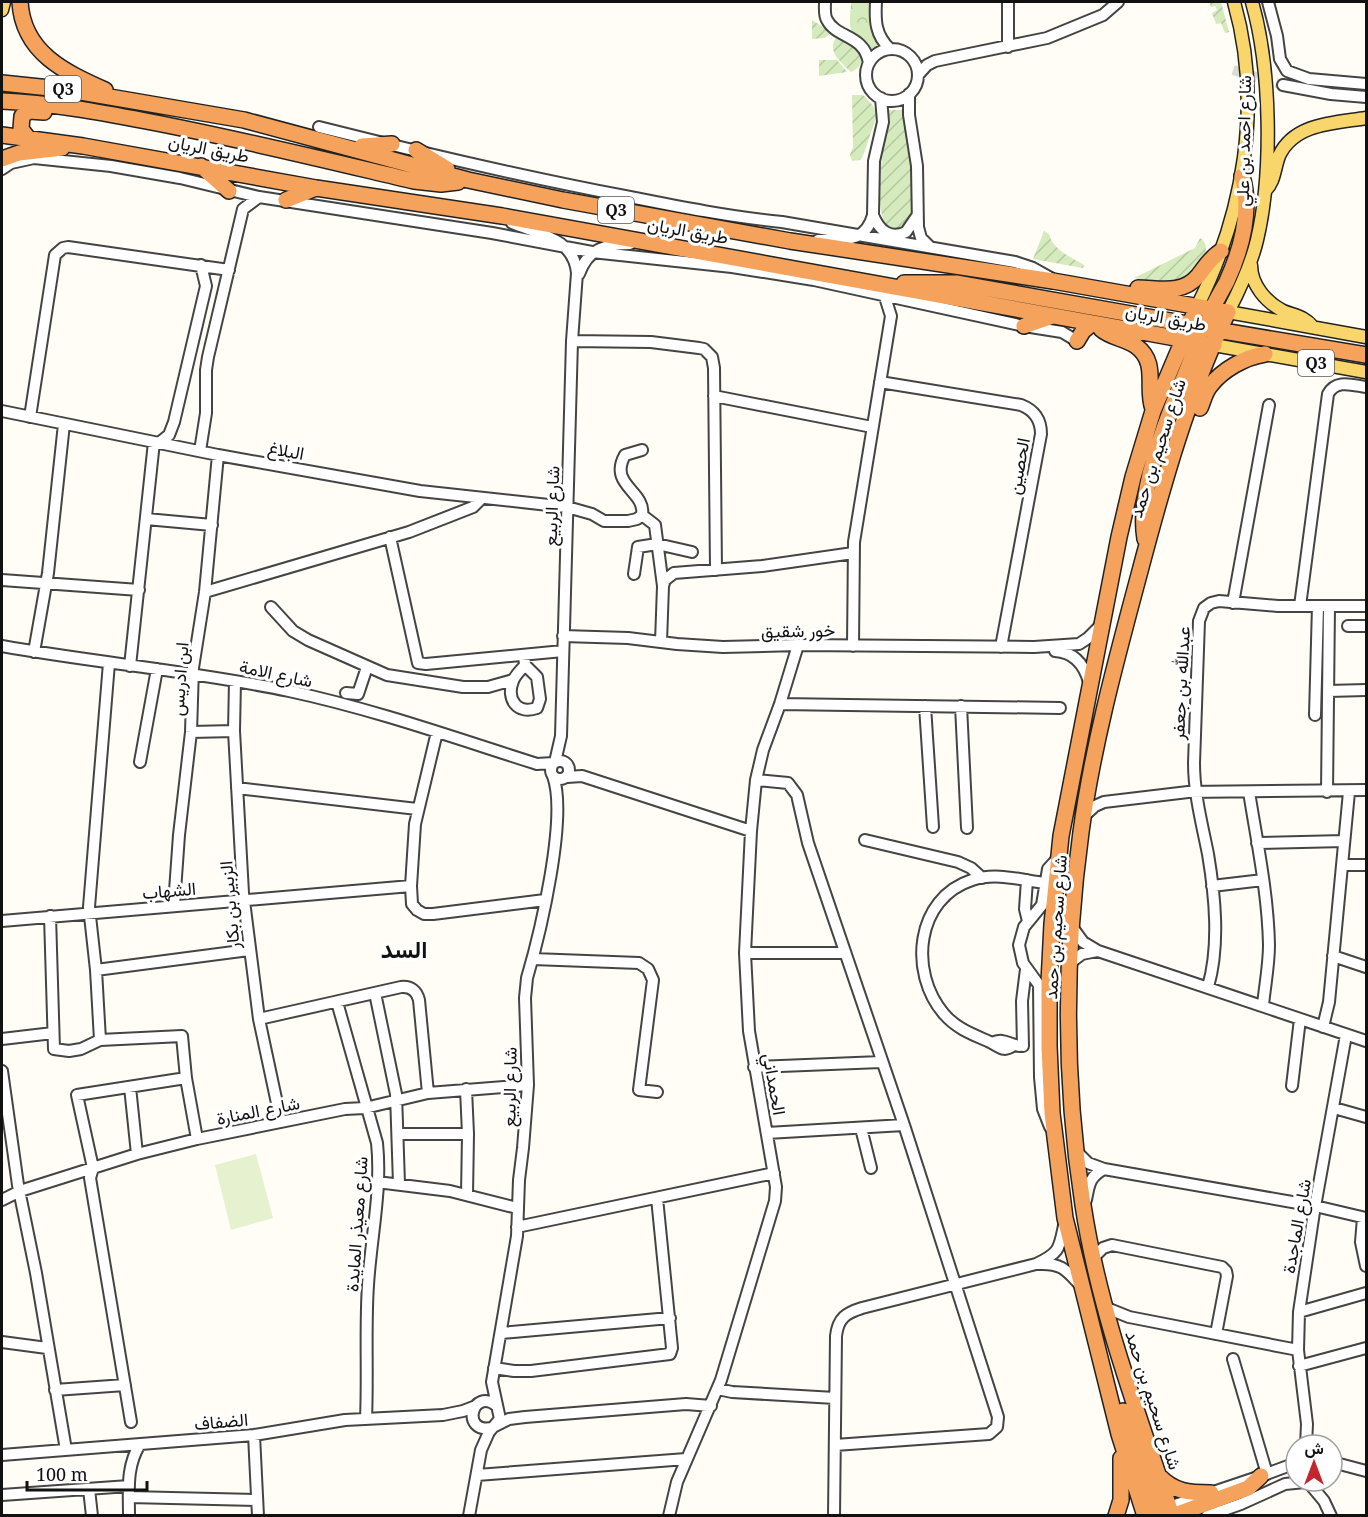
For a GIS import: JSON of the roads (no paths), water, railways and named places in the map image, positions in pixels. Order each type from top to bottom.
[{"type":"highway","points":[[21,2],[27,29],[33,41],[54,64],[68,74],[124,99]]},
{"type":"highway","name":"طريق الريان","points":[[2,83],[124,99],[244,120],[468,180],[790,241],[1114,292],[1202,326]]},
{"type":"highway","points":[[2,101],[105,113],[184,128],[414,181],[441,184],[468,180]]},
{"type":"highway","points":[[28,138],[21,129],[21,121],[25,113],[33,110],[110,122],[184,128]]},
{"type":"highway","name":"طريق الريان","points":[[2,135],[83,146],[316,188],[502,216],[657,244],[885,290],[1095,324],[1202,326],[1228,312]]},
{"type":"highway","points":[[340,145],[392,144]]},
{"type":"highway","points":[[5,164],[19,153],[83,146]]},
{"type":"highway","points":[[416,150],[468,180]]},
{"type":"highway","points":[[201,166],[232,192]]},
{"type":"highway","points":[[1147,545],[1143,518],[1149,483],[1170,412],[1202,326],[1235,262],[1244,230],[1247,201],[1242,176]]},
{"type":"highway","points":[[286,200],[316,188]]},
{"type":"highway","points":[[1114,292],[1134,288],[1172,290],[1182,287],[1195,280],[1208,262],[1221,251]]},
{"type":"highway","points":[[885,290],[914,282],[956,283],[1366,354]]},
{"type":"highway","points":[[1024,326],[1053,316]]},
{"type":"highway","points":[[1077,341],[1083,331],[1095,324],[1110,335],[1130,343],[1144,354],[1151,373],[1150,397],[1153,411]]},
{"type":"highway","name":"شارع احمد بن علي","points":[[1202,326],[1214,345]]},
{"type":"highway","name":"شارع سحيم بن حمد","points":[[1158,1514],[1119,1434],[1065,1218],[1044,1024],[1052,924],[1066,804],[1131,483],[1153,411],[1202,326]]},
{"type":"highway","name":"شارع سحيم بن حمد","points":[[1158,1514],[1158,1475],[1104,1307],[1083,1208],[1075,1149],[1069,1060],[1070,963],[1084,816],[1101,726],[1147,545],[1181,434],[1214,345]]},
{"type":"highway","points":[[1181,434],[1197,416],[1207,391],[1215,380],[1245,360],[1265,354]]},
{"type":"highway","points":[[1105,1376],[1121,1405],[1158,1514],[1248,1488],[1264,1475]]},
{"type":"highway","points":[[1116,1515],[1121,1500],[1119,1434]]},
{"type":"highway","points":[[1158,1475],[1167,1485],[1178,1490],[1211,1493]]},
{"type":"main road","points":[[2,10],[4,2]]},
{"type":"main road","name":"شارع احمد بن علي","points":[[1202,326],[1242,176],[1248,93],[1244,43],[1234,2]]},
{"type":"main road","name":"شارع احمد بن علي","points":[[1228,312],[1252,258],[1260,225],[1264,192],[1267,129],[1266,81],[1252,2]]},
{"type":"main road","points":[[1264,192],[1272,183],[1282,151],[1296,135],[1316,126],[1366,118]]},
{"type":"main road","points":[[1252,258],[1251,274],[1261,293],[1282,310],[1301,317],[1314,328]]},
{"type":"main road","name":"طريق الريان","points":[[1228,312],[1366,337]]},
{"type":"main road","name":"طريق الريان","points":[[1214,345],[1366,373]]},
{"type":"street","points":[[825,2],[829,23],[862,46],[869,63],[868,83],[873,92],[881,98],[896,100],[909,94],[916,86],[918,75],[916,64],[909,55]]},
{"type":"street","points":[[876,2],[877,31],[882,41],[890,49]]},
{"type":"street","points":[[1008,2],[1008,47]]},
{"type":"street","points":[[918,75],[927,64],[940,60],[1047,38],[1107,13],[1118,2]]},
{"type":"street","points":[[1268,2],[1277,36],[1280,59],[1287,70],[1294,75],[1309,79],[1366,84]]},
{"type":"street","points":[[869,63],[880,52],[890,49],[940,60]]},
{"type":"street","points":[[1282,84],[1331,94],[1366,97]]},
{"type":"street","points":[[909,94],[909,115],[917,166],[917,216],[921,238],[930,248]]},
{"type":"street","points":[[790,241],[848,239],[861,235],[868,229],[873,215],[874,161],[883,122],[881,98]]},
{"type":"street","name":"طريق الريان","points":[[319,127],[456,161],[573,186],[1024,265],[1042,272],[1053,281]]},
{"type":"street","name":"طريق الريان","points":[[5,164],[34,158],[54,159],[180,178],[259,197],[492,233],[592,252],[732,267],[885,290],[909,300],[1024,326],[1062,332],[1077,341]]},
{"type":"street","points":[[232,192],[243,209]]},
{"type":"street","points":[[200,451],[206,413],[207,363],[243,209],[259,197]]},
{"type":"street","points":[[873,215],[882,230],[895,235],[906,232],[917,216]]},
{"type":"street","points":[[502,216],[512,223],[550,237],[565,247]]},
{"type":"street","points":[[592,252],[609,245],[657,244]]},
{"type":"street","points":[[30,417],[55,255],[59,251],[68,247],[229,270]]},
{"type":"street","name":"شارع الربيع","points":[[497,1406],[492,1382],[517,1227],[528,1085],[525,998],[527,978],[554,860],[560,770],[572,341],[577,277],[575,260],[565,247]]},
{"type":"street","name":"شارع الربيع","points":[[577,277],[592,252]]},
{"type":"street","points":[[130,666],[157,443],[169,435],[172,429],[206,286],[201,265]]},
{"type":"street","points":[[853,646],[853,553],[891,316],[885,290]]},
{"type":"street","points":[[891,316],[909,300]]},
{"type":"street","points":[[572,341],[662,342],[704,349],[714,362],[716,570]]},
{"type":"street","name":"الحصين","points":[[880,382],[1021,405],[1031,410],[1040,423],[1041,434],[1001,647]]},
{"type":"street","points":[[1300,606],[1327,396],[1330,389],[1341,384],[1366,387]]},
{"type":"street","points":[[714,396],[872,427]]},
{"type":"street","points":[[1233,603],[1269,405]]},
{"type":"street","name":"البلاغ","points":[[2,411],[218,455],[420,491],[567,507],[610,522],[637,519],[642,515]]},
{"type":"street","points":[[34,652],[46,583],[64,424]]},
{"type":"street","points":[[642,450],[625,455],[622,460],[621,474],[623,482],[637,497],[643,509],[642,515],[655,525],[663,586],[661,642]]},
{"type":"street","name":"ابن ادريس","points":[[174,905],[179,835],[191,732],[193,668],[205,592],[218,455]]},
{"type":"street","points":[[205,592],[409,532],[473,507],[482,498]]},
{"type":"street","points":[[146,519],[212,525]]},
{"type":"street","points":[[390,537],[418,663],[524,660],[563,651]]},
{"type":"street","points":[[634,574],[638,547],[657,544],[692,552]]},
{"type":"street","points":[[663,586],[665,580],[674,573],[762,566],[853,553]]},
{"type":"street","points":[[2,580],[139,590]]},
{"type":"street","name":"عبدالله بن جعفر","points":[[1208,987],[1214,950],[1212,886],[1196,791],[1194,754],[1200,616],[1204,608],[1219,601],[1300,606],[1366,606]]},
{"type":"street","points":[[1324,606],[1328,691],[1327,792]]},
{"type":"street","points":[[1316,715],[1324,606]]},
{"type":"street","points":[[271,607],[293,630],[308,640],[387,675],[407,680],[464,687],[488,687],[513,680]]},
{"type":"street","name":"خور شقيق","points":[[563,636],[628,638],[723,647],[798,645],[1034,647],[1079,644],[1088,639],[1101,625]]},
{"type":"street","points":[[1348,626],[1366,626]]},
{"type":"street","name":"الحمداني","points":[[669,1515],[677,1482],[720,1384],[775,1201],[774,1173],[754,1067],[746,995],[745,953],[756,780],[798,645]]},
{"type":"street","name":"شارع الامة","points":[[2,646],[194,674],[289,691],[363,710],[560,770]]},
{"type":"street","name":"خور شقيق","points":[[1034,647],[1063,651],[1073,655],[1084,668],[1090,682]]},
{"type":"street","points":[[524,660],[537,677],[540,699],[537,708],[528,711],[519,709],[513,698],[513,680],[524,660]]},
{"type":"street","points":[[100,1040],[96,970],[89,914],[110,663]]},
{"type":"street","points":[[346,693],[358,694],[367,667]]},
{"type":"street","points":[[140,762],[157,669]]},
{"type":"street","name":"الزبير بن بكار","points":[[235,681],[234,731],[249,950],[259,1019],[281,1122]]},
{"type":"street","points":[[1328,691],[1366,690]]},
{"type":"street","points":[[780,704],[1060,708]]},
{"type":"street","points":[[925,706],[933,827]]},
{"type":"street","points":[[962,706],[967,828]]},
{"type":"street","points":[[191,732],[234,731]]},
{"type":"street","points":[[437,732],[417,809],[413,839],[412,904],[424,914],[545,900]]},
{"type":"street","points":[[560,770],[751,831]]},
{"type":"street","points":[[756,780],[783,782],[790,784],[794,789],[808,843],[904,1125],[999,1422],[989,1434],[982,1435],[835,1445]]},
{"type":"street","points":[[237,788],[417,809]]},
{"type":"street","points":[[1084,816],[1095,806],[1109,801],[1196,791],[1349,792],[1366,790]]},
{"type":"street","points":[[1249,792],[1263,880],[1269,946],[1263,1005]]},
{"type":"street","points":[[1323,1027],[1328,1009],[1349,792]]},
{"type":"street","points":[[865,840],[958,862],[971,868],[982,878]]},
{"type":"street","points":[[1257,843],[1344,841]]},
{"type":"street","name":"شارع سحيم بن حمد","points":[[1054,1132],[1048,1124],[1043,1108],[1039,1047],[1044,1024],[1039,985],[1026,969],[1021,957],[1020,945],[1022,933],[1028,921],[1042,905],[1048,869],[1059,856]]},
{"type":"street","points":[[1342,865],[1366,865]]},
{"type":"street","points":[[1039,1047],[1019,1046],[1004,1040],[992,1043],[967,1033],[945,1015],[929,990],[922,962],[922,942],[926,925],[938,903],[958,886],[982,878],[1002,876],[1045,883]]},
{"type":"street","points":[[1028,880],[1025,909],[1028,921]]},
{"type":"street","points":[[1212,886],[1263,880]]},
{"type":"street","name":"الشهاب","points":[[2,921],[411,886]]},
{"type":"street","points":[[50,916],[54,1049],[60,1051],[81,1049],[100,1040],[182,1036],[186,1078],[198,1139]]},
{"type":"street","points":[[1072,927],[1083,942],[1098,951],[1366,1041]]},
{"type":"street","points":[[96,970],[249,950]]},
{"type":"street","points":[[1070,963],[1082,954],[1098,951]]},
{"type":"street","points":[[745,953],[844,953]]},
{"type":"street","points":[[1333,956],[1366,967]]},
{"type":"street","points":[[532,959],[639,963],[648,969],[653,980],[639,1090],[657,1092]]},
{"type":"street","points":[[1019,1046],[1026,969]]},
{"type":"street","points":[[259,1019],[375,993],[406,987],[413,989],[418,996],[428,1093]]},
{"type":"street","points":[[375,993],[396,1099],[399,1184]]},
{"type":"street","name":"شارع معيذر المايدة","points":[[337,1002],[376,1143],[378,1161],[368,1285],[366,1419]]},
{"type":"street","points":[[1293,1086],[1300,1019]]},
{"type":"street","points":[[2,1039],[53,1033]]},
{"type":"street","name":"شارع الماجدة","points":[[1306,1433],[1298,1350],[1299,1312],[1315,1206],[1346,1035]]},
{"type":"street","points":[[754,1067],[882,1062]]},
{"type":"street","points":[[2,1071],[20,1191],[66,1450]]},
{"type":"street","points":[[131,1422],[90,1179],[93,1168],[77,1095],[186,1078]]},
{"type":"street","name":"شارع المنارة","points":[[2,1200],[20,1191],[137,1154],[198,1139],[345,1109],[365,1108],[428,1093],[528,1085]]},
{"type":"street","points":[[130,1087],[137,1154]]},
{"type":"street","points":[[466,1089],[467,1195]]},
{"type":"street","points":[[1334,1108],[1366,1117]]},
{"type":"street","points":[[767,1133],[904,1125]]},
{"type":"street","points":[[861,1128],[871,1168]]},
{"type":"street","points":[[398,1134],[468,1134]]},
{"type":"street","points":[[1075,1149],[1088,1163],[1104,1169],[1315,1206],[1365,1218],[1361,1242],[1366,1266]]},
{"type":"street","points":[[1083,1208],[1090,1180],[1097,1172],[1104,1169]]},
{"type":"street","points":[[517,1227],[774,1173]]},
{"type":"street","points":[[377,1182],[441,1189],[517,1208]]},
{"type":"street","points":[[494,1368],[531,1371],[670,1354],[672,1348],[670,1318],[657,1198]]},
{"type":"street","points":[[834,1515],[836,1336],[837,1326],[843,1316],[862,1308],[1036,1264],[1052,1257],[1057,1251],[1065,1218]]},
{"type":"street","points":[[1092,1259],[1103,1248],[1117,1246],[1222,1267],[1227,1276],[1216,1334]]},
{"type":"street","points":[[1036,1264],[1054,1264],[1063,1268],[1081,1286]]},
{"type":"street","points":[[1299,1312],[1366,1293]]},
{"type":"street","points":[[1104,1307],[1129,1317],[1298,1350]]},
{"type":"street","points":[[501,1333],[670,1318]]},
{"type":"street","points":[[2,1342],[47,1348]]},
{"type":"street","points":[[1299,1366],[1366,1348]]},
{"type":"street","points":[[1233,1359],[1264,1475]]},
{"type":"street","name":"شارع الربيع","points":[[476,1405],[492,1382]]},
{"type":"street","points":[[720,1384],[740,1392],[835,1398]]},
{"type":"street","points":[[55,1390],[125,1385]]},
{"type":"street","points":[[469,1515],[481,1450],[500,1419],[497,1406],[488,1401],[476,1405],[472,1413],[481,1450]]},
{"type":"street","points":[[475,1423],[484,1429],[517,1418],[686,1404],[711,1406]]},
{"type":"street","points":[[686,1404],[706,1419]]},
{"type":"street","name":"الضفاف","points":[[2,1455],[254,1435],[366,1419],[443,1415],[464,1411],[476,1405]]},
{"type":"street","name":"الضفاف","points":[[443,1415],[475,1423]]},
{"type":"street","name":"شارع الماجدة","points":[[1306,1424],[1309,1433]]},
{"type":"street","points":[[254,1435],[258,1515]]},
{"type":"street","points":[[129,1515],[131,1460],[140,1444]]},
{"type":"street","points":[[477,1475],[686,1459]]},
{"type":"street","points":[[1158,1514],[1284,1467]]},
{"type":"street","points":[[1346,1467],[1366,1471]]},
{"type":"street","points":[[1207,1515],[1241,1504],[1284,1485]]},
{"type":"street","points":[[2,1495],[129,1486]]},
{"type":"street","points":[[90,1489],[92,1515]]},
{"type":"street","points":[[1318,1493],[1331,1515]]},
{"type":"street","points":[[129,1497],[257,1500]]},
{"type":"tunnel","points":[[1233,70],[1283,85]]},
{"type":"district","name":"السد","points":[[404,948]]}]
